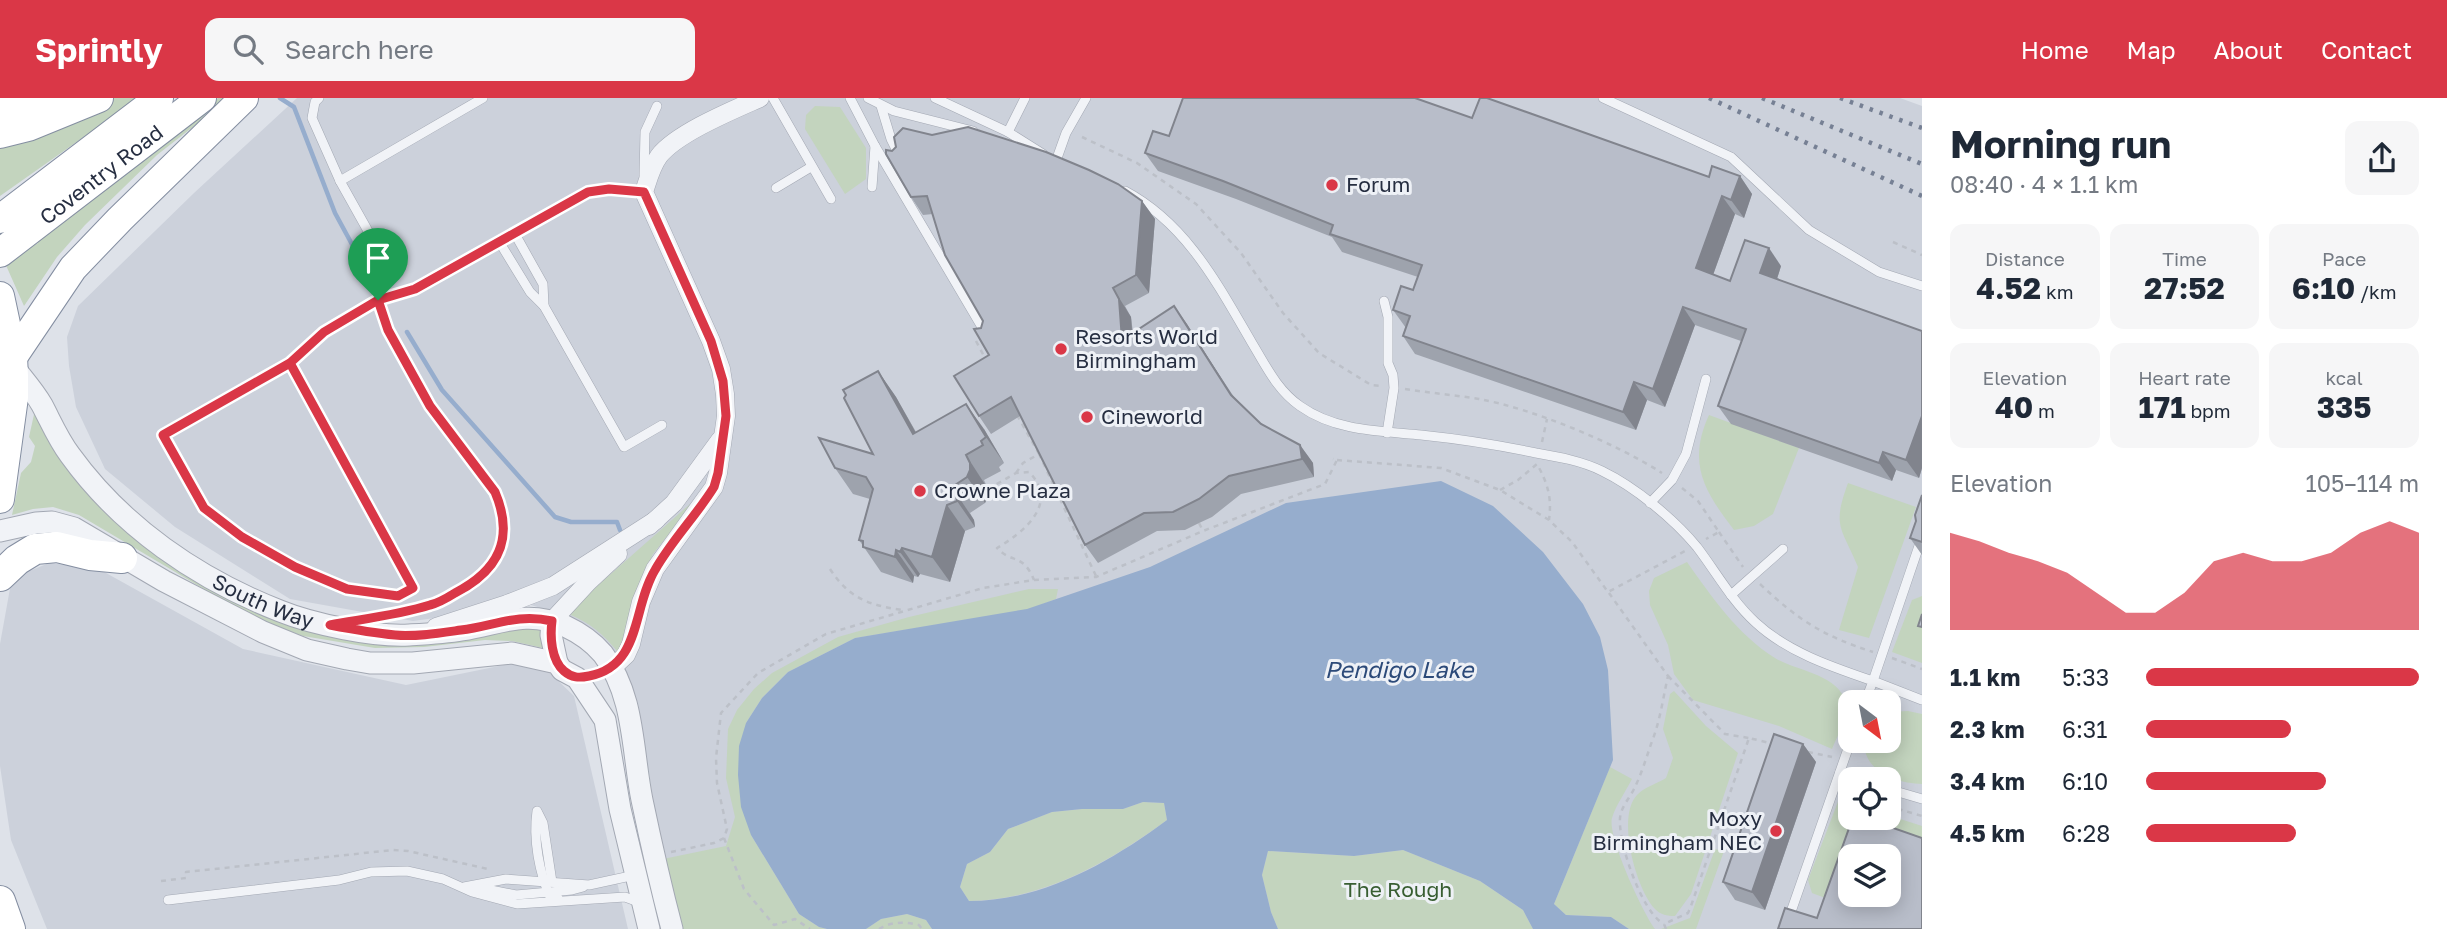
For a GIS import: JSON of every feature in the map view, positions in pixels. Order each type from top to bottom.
[{"type":"highway","points":[[0,111],[55,98]]},
{"type":"highway","points":[[0,134],[28,127],[99,98]]},
{"type":"highway","name":"Coventry Road","points":[[0,219],[159,98]]},
{"type":"highway","name":"Coventry Road","points":[[0,253],[202,98]]},
{"type":"highway","points":[[13,362],[59,285],[73,268],[244,98]]},
{"type":"highway","points":[[0,297],[13,362],[14,397],[0,499]]},
{"type":"highway","points":[[0,576],[17,560],[35,550],[57,547],[90,555],[122,558]]},
{"type":"highway","points":[[0,901],[10,929]]},
{"type":"street","points":[[577,678],[600,674],[612,668],[625,655],[631,644],[641,602],[655,569],[714,487],[723,438],[725,394],[721,369],[644,192],[654,164],[667,148],[760,98]]},
{"type":"street","name":"South Way","points":[[13,362],[41,403],[55,433],[82,471],[124,516],[157,544],[221,585],[303,620],[396,635],[463,630],[521,617],[552,621],[585,637],[601,652],[612,668],[625,698],[642,799],[673,929]]},
{"type":"street","points":[[557,663],[551,635],[552,621],[588,582],[674,503],[723,438]]},
{"type":"street","points":[[409,635],[477,615],[541,591],[656,520]]},
{"type":"street","name":"South Way","points":[[0,531],[52,522],[74,528],[122,558],[263,632],[307,650],[370,663],[413,663],[512,653],[557,663],[562,670],[577,678],[605,720],[620,809],[649,929]]},
{"type":"lane","points":[[319,98],[312,118],[340,181],[384,266],[378,300],[388,330],[430,406],[495,492],[501,506],[504,528],[492,565],[480,579],[459,591],[433,605],[330,625]]},
{"type":"lane","points":[[340,181],[483,98]]},
{"type":"lane","points":[[773,98],[831,199]]},
{"type":"lane","points":[[850,98],[875,146],[989,340]]},
{"type":"lane","points":[[868,98],[881,106],[911,116],[936,120],[986,135]]},
{"type":"lane","points":[[935,98],[1008,132],[1068,166]]},
{"type":"lane","points":[[1008,132],[1025,98]]},
{"type":"lane","points":[[1056,161],[1066,133],[1086,98]]},
{"type":"lane","points":[[1603,98],[1731,157],[1809,230],[1879,272],[1922,286]]},
{"type":"lane","points":[[290,363],[413,588],[398,596],[347,589],[295,567],[242,537],[204,508],[163,435],[290,363],[324,332],[378,300],[415,289],[588,192],[609,189],[644,192],[645,132],[657,106]]},
{"type":"lane","points":[[881,106],[891,139],[902,162]]},
{"type":"lane","points":[[998,138],[1035,149]]},
{"type":"lane","points":[[872,187],[875,146]]},
{"type":"lane","points":[[776,188],[811,167]]},
{"type":"lane","points":[[1114,185],[1163,217],[1194,250],[1215,280],[1275,382],[1289,397],[1314,415],[1338,425],[1475,441],[1575,461],[1601,470],[1650,503],[1695,545],[1756,624],[1819,662],[1922,700]]},
{"type":"lane","points":[[515,234],[543,284],[544,306]]},
{"type":"lane","points":[[500,243],[530,292],[544,306],[624,447],[662,425]]},
{"type":"lane","points":[[1384,301],[1388,317],[1388,363],[1394,388],[1387,432]]},
{"type":"lane","points":[[1650,503],[1672,480],[1686,454],[1706,379]]},
{"type":"lane","points":[[1869,690],[1922,537]]},
{"type":"lane","points":[[1731,595],[1783,549]]},
{"type":"lane","points":[[1785,929],[1838,778]]},
{"type":"lane","points":[[1901,793],[1922,799]]},
{"type":"lane","points":[[552,829],[543,823],[537,811],[535,824],[551,899],[601,893],[610,898]]},
{"type":"lane","points":[[168,900],[339,880],[371,872],[407,871],[464,887],[516,895],[661,877]]},
{"type":"lane","points":[[464,887],[506,879],[589,885]]},
{"type":"lane","points":[[464,887],[472,892],[517,904],[625,897],[643,904]]},
{"type":"path","points":[[1082,137],[1137,163],[1196,204],[1241,253],[1283,313],[1319,354],[1371,385],[1481,400],[1547,419],[1640,459],[1698,501],[1743,568],[1790,613],[1828,636],[1922,669]]},
{"type":"path","points":[[1893,242],[1922,254]]},
{"type":"path","points":[[971,333],[992,370]]},
{"type":"path","points":[[1012,406],[1040,454],[1096,577]]},
{"type":"path","points":[[1542,442],[1547,419]]},
{"type":"path","points":[[988,489],[1016,473],[1023,464],[1040,454]]},
{"type":"path","points":[[1016,473],[1029,472],[1039,482],[1042,497],[1033,519],[1020,535],[997,548],[1003,554],[1022,561],[1034,580],[1096,577],[1203,531],[1325,484],[1335,460],[1441,468],[1500,490],[1549,520],[1572,542],[1668,676],[1725,734],[1785,746]]},
{"type":"path","points":[[1500,490],[1518,480],[1537,464],[1547,481],[1552,499],[1549,520]]},
{"type":"path","points":[[1199,523],[1203,531]]},
{"type":"path","points":[[1608,592],[1719,532]]},
{"type":"path","points":[[830,569],[841,586],[858,598],[882,607],[905,611]]},
{"type":"path","points":[[1666,929],[1646,906],[1627,855],[1620,820],[1622,809],[1634,788],[1653,739],[1668,676]]},
{"type":"path","points":[[1664,924],[1688,912],[1691,906],[1749,738]]},
{"type":"path","points":[[1797,749],[1833,757],[1838,768]]},
{"type":"path","points":[[1901,810],[1922,816]]},
{"type":"path","points":[[724,838],[744,889],[774,925],[795,919],[810,929]]},
{"type":"path","points":[[879,929],[905,922],[919,925],[922,929]]},
{"type":"shaded area","points":[[297,98],[1900,98],[1922,106],[1922,929],[681,929],[666,882],[638,703],[613,650],[575,619],[531,605],[413,621],[290,599],[175,527],[105,469],[76,407],[67,337],[78,306]]},
{"type":"shaded area","points":[[49,563],[97,568],[243,649],[406,685],[519,662],[548,671],[574,696],[628,929],[47,929],[11,840],[0,766],[0,644],[11,583],[27,572]]},
{"type":"green space","points":[[108,98],[139,98],[0,196],[0,140]]},
{"type":"green space","points":[[218,98],[230,98],[157,155],[85,225],[57,257],[24,306],[5,263],[38,243],[36,236]]},
{"type":"green space","points":[[815,106],[840,107],[866,148],[866,179],[845,194],[805,129],[806,115]]},
{"type":"green space","points":[[35,410],[47,430],[211,588],[263,615],[289,625],[490,631],[543,626],[543,648],[512,641],[485,640],[424,647],[375,648],[303,636],[265,622],[209,592],[79,515],[53,507],[12,515],[21,473],[31,462],[35,446],[29,437]]},
{"type":"green space","points":[[1709,415],[1799,448],[1773,514],[1754,526],[1734,530],[1707,489],[1699,462],[1699,448]]},
{"type":"green space","points":[[1848,483],[1916,507],[1869,638],[1839,630],[1858,567],[1843,534],[1840,518]]},
{"type":"green space","points":[[692,505],[653,554],[635,593],[621,648],[617,651],[596,630],[571,615],[570,610]]},
{"type":"green space","points":[[1687,562],[1726,614],[1762,649],[1775,658],[1826,679],[1835,686],[1839,690],[1838,735],[1832,749],[1779,726],[1693,700],[1674,674],[1668,645],[1650,605],[1649,591],[1654,578]]},
{"type":"green space","points":[[1029,589],[1058,589],[1056,599],[1027,610],[855,638],[788,672],[762,698],[746,723],[751,835],[799,914],[827,929],[681,929],[663,859],[726,846],[735,817],[726,778],[728,729],[737,710],[754,689],[772,673],[838,637]]},
{"type":"green space","points":[[1922,596],[1922,663],[1892,652],[1912,600]]},
{"type":"green space","points":[[1674,691],[1706,726],[1738,753],[1691,894],[1675,916],[1657,911],[1648,899],[1635,870],[1628,835],[1631,805],[1637,795],[1666,778],[1673,758],[1663,729],[1670,694]]},
{"type":"green space","points":[[1901,711],[1922,714],[1922,784],[1901,781],[1901,767],[1874,767],[1866,753],[1901,753]]},
{"type":"green space","points":[[1610,767],[1632,779],[1614,813],[1612,827],[1627,874],[1655,929],[1629,929],[1611,917],[1566,915],[1554,904]]},
{"type":"green space","points":[[1143,802],[1164,803],[1167,820],[1122,850],[1074,876],[1023,894],[996,899],[969,901],[960,887],[967,864],[990,852],[1008,829],[1052,812],[1123,809]]},
{"type":"green space","points":[[1838,802],[1838,830],[1901,830],[1901,819],[1922,826],[1922,851],[1901,852],[1901,844],[1838,844],[1838,903],[1812,893],[1808,880]]},
{"type":"green space","points":[[1715,849],[1724,851],[1696,929],[1661,929],[1690,918]]},
{"type":"green space","name":"The Rough","points":[[1403,850],[1480,881],[1523,910],[1533,929],[1278,929],[1262,875],[1268,851],[1354,856]]},
{"type":"green space","points":[[907,914],[926,920],[932,929],[866,929],[881,919]]},
{"type":"water","name":"Pendigo Lake","points":[[1441,481],[1493,506],[1543,552],[1583,604],[1600,637],[1608,670],[1613,760],[1554,904],[1566,915],[1611,917],[1629,929],[1533,929],[1523,910],[1480,881],[1403,850],[1354,856],[1268,851],[1262,875],[1278,929],[932,929],[926,920],[907,914],[881,919],[866,929],[827,929],[799,914],[751,835],[741,807],[738,775],[739,746],[746,723],[762,698],[788,672],[855,638],[1027,609],[1150,567],[1286,503]],"holes":[[[1143,802],[1164,803],[1167,820],[1122,851],[1074,877],[1048,887],[996,899],[969,901],[960,887],[967,864],[990,852],[1008,829],[1052,812],[1123,809]]]},
{"type":"building","points":[[1183,98],[1415,98],[1472,118],[1480,98],[1487,98],[1709,177],[1712,166],[1740,176],[1731,200],[1722,196],[1696,268],[1730,281],[1745,240],[1769,248],[1760,273],[1922,331],[1922,416],[1906,460],[1883,452],[1879,463],[1718,406],[1746,329],[1683,307],[1653,389],[1634,382],[1623,412],[1403,336],[1410,316],[1393,310],[1401,286],[1413,290],[1422,265],[1330,234],[1333,225],[1145,153],[1153,131],[1169,136]]},
{"type":"building","name":"Resorts World Birmingham","points":[[968,127],[1046,152],[1089,170],[1118,184],[1142,201],[1136,275],[1113,288],[1119,299],[1122,340],[1174,306],[1231,395],[1261,424],[1300,445],[1302,459],[1229,476],[1199,499],[1173,512],[1144,513],[1085,545],[1011,397],[979,416],[954,376],[989,355],[974,329],[981,328],[983,321],[945,255],[927,196],[911,197],[886,154],[886,150],[892,151],[896,147],[894,137],[903,128],[932,135]]},
{"type":"building","name":"Crowne Plaza","points":[[878,371],[913,434],[966,404],[986,437],[981,441],[983,445],[966,455],[970,470],[967,477],[952,487],[957,501],[947,505],[932,557],[902,548],[900,552],[896,550],[895,557],[863,547],[863,541],[859,540],[873,489],[866,477],[835,468],[819,438],[873,454],[844,398],[846,395],[843,390]]},
{"type":"building","points":[[1922,495],[1922,542],[1910,538]]},
{"type":"building","points":[[1774,734],[1803,744],[1752,892],[1723,882]]},
{"type":"building","points":[[1848,830],[1899,830],[1922,838],[1922,929],[1778,929],[1785,908],[1817,918],[1838,859],[1838,907],[1901,907],[1901,844],[1843,844]]},
{"type":"waterway","points":[[280,98],[294,107],[335,213],[354,248]]},
{"type":"waterway","points":[[407,332],[442,390],[555,517],[571,522],[617,522],[620,530]]},
{"type":"railway","points":[[1709,98],[1922,196]]},
{"type":"railway","points":[[1762,98],[1922,164]]},
{"type":"railway","points":[[1840,98],[1922,128]]},
{"type":"place","name":"Forum","points":[[1332,185]]},
{"type":"place","name":"Resorts World Birmingham","points":[[1061,349]]},
{"type":"place","name":"Cineworld","points":[[1087,417]]},
{"type":"place","name":"Crowne Plaza","points":[[920,491]]},
{"type":"place","name":"Moxy Birmingham NEC","points":[[1776,831]]},
{"type":"route","points":[[378,300],[324,332],[290,363],[163,435],[204,508],[242,537],[295,567],[347,589],[398,596],[413,588],[290,363],[324,332],[378,300],[388,330],[430,406],[495,492],[501,506],[504,528],[492,565],[480,579],[459,591],[433,605],[330,625],[409,635],[463,630],[521,617],[537,617],[552,621],[551,635],[557,663],[562,670],[577,678],[600,674],[612,668],[625,655],[631,644],[641,602],[655,569],[714,487],[726,416],[721,369],[711,341],[644,192],[609,189],[588,192],[415,289],[378,300]]}]
